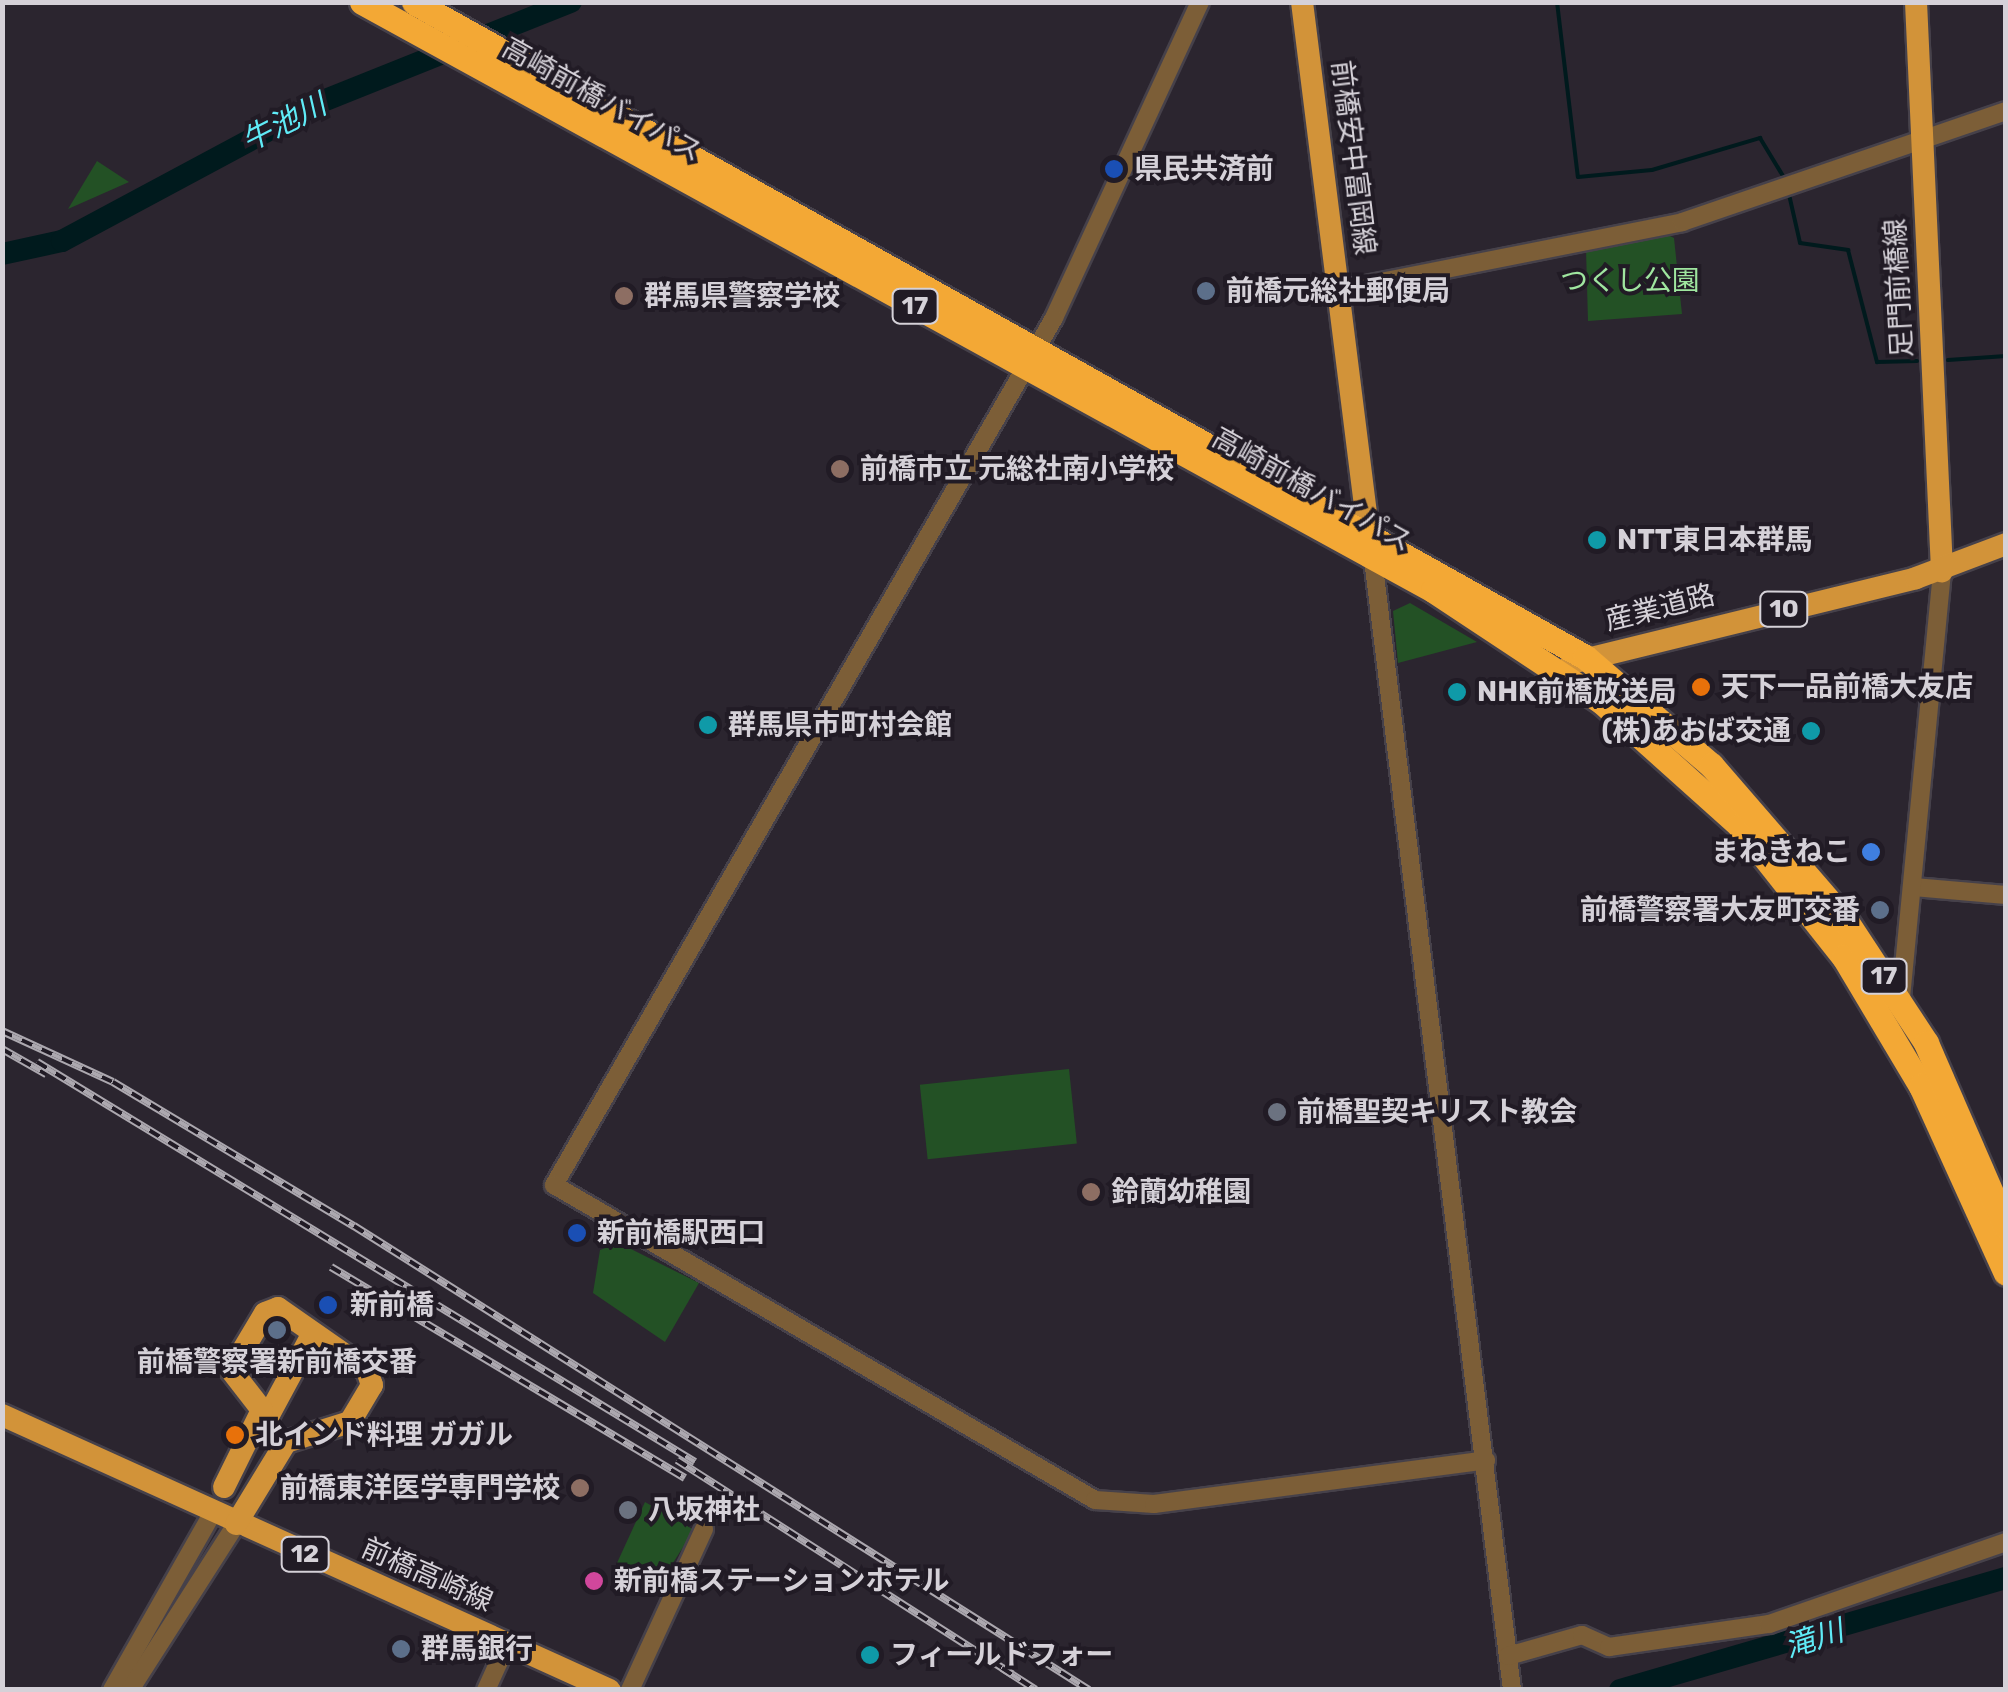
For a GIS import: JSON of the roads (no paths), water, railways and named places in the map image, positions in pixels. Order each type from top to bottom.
[{"type":"highway","name":"高崎前橋バイパス","points":[[362,2],[432,40],[487,43],[1561,670],[1740,826],[1892,1032],[2006,1274]]},
{"type":"highway","name":"高崎前橋バイパス","points":[[414,2],[458,41],[1032,358],[1366,527],[1585,658],[1770,826],[1902,1002],[1955,1100],[2006,1228]]},
{"type":"main road","name":"前橋安中富岡線","points":[[1302,2],[1373,559]]},
{"type":"main road","name":"足門前橋線","points":[[1916,2],[1942,571]]},
{"type":"main road","name":"産業道路","points":[[1561,670],[1585,658],[1942,571],[2006,544]]},
{"type":"main road","points":[[212,1514],[262,1410],[234,1381],[234,1364],[270,1309],[313,1332],[368,1370],[370,1390],[350,1422],[286,1442],[236,1524]]},
{"type":"main road","points":[[224,1487],[313,1332]]},
{"type":"main road","name":"前橋高崎線","points":[[2,1414],[212,1514],[610,1690]]},
{"type":"main road","points":[[515,1647],[572,1690]]},
{"type":"street","points":[[1200,2],[1032,358],[555,1188],[1095,1500],[1154,1504],[1486,1460]]},
{"type":"street","points":[[1340,290],[1682,222],[2006,111]]},
{"type":"street","points":[[1373,559],[1512,1690]]},
{"type":"street","points":[[1892,1032],[1902,1002],[1942,571]]},
{"type":"street","points":[[1914,887],[2006,895]]},
{"type":"street","points":[[112,1690],[212,1514]]},
{"type":"street","points":[[130,1690],[236,1524]]},
{"type":"street","points":[[630,1690],[704,1529]]},
{"type":"street","points":[[1508,1656],[1582,1635],[1609,1647],[1770,1624],[2006,1542]]},
{"type":"street","points":[[486,1690],[515,1647]]},
{"type":"waterway","name":"牛池川","points":[[2,254],[62,241],[323,101],[571,2]]},
{"type":"waterway","points":[[1557,2],[1578,177],[1652,170],[1760,138],[1786,181]]},
{"type":"waterway","points":[[1788,190],[1800,243],[1848,250],[1877,362],[1917,361]]},
{"type":"waterway","points":[[1948,360],[2006,356]]},
{"type":"waterway","name":"滝川","points":[[1620,1690],[2006,1578]]},
{"type":"railway","points":[[2,1031],[113,1082],[354,1226],[1089,1690]]},
{"type":"railway","points":[[2,1049],[46,1074]]},
{"type":"railway","points":[[37,1062],[695,1462]]},
{"type":"railway","points":[[331,1267],[685,1478]]},
{"type":"railway","points":[[677,1460],[1012,1674]]},
{"type":"railway","points":[[1002,1668],[1036,1690]]},
{"type":"place","name":"県民共済前","points":[[1114,169]]},
{"type":"place","name":"前橋元総社郵便局","points":[[1206,291]]},
{"type":"place","name":"群馬県警察学校","points":[[624,296]]},
{"type":"place","name":"前橋市立 元総社南小学校","points":[[840,469]]},
{"type":"place","name":"NTT東日本群馬","points":[[1597,540]]},
{"type":"place","name":"天下一品前橋大友店","points":[[1701,687]]},
{"type":"place","name":"NHK前橋放送局","points":[[1457,692]]},
{"type":"place","name":"群馬県市町村会館","points":[[708,725]]},
{"type":"place","name":"(株)あおば交通","points":[[1811,731]]},
{"type":"place","name":"まねきねこ","points":[[1871,852]]},
{"type":"place","name":"前橋警察署大友町交番","points":[[1880,910]]},
{"type":"place","name":"前橋聖契キリスト教会","points":[[1277,1112]]},
{"type":"place","name":"鈴蘭幼稚園","points":[[1091,1192]]},
{"type":"place","name":"新前橋駅西口","points":[[577,1233]]},
{"type":"place","name":"新前橋","points":[[328,1305]]},
{"type":"place","name":"前橋警察署新前橋交番","points":[[277,1330]]},
{"type":"place","name":"北インド料理 ガガル","points":[[235,1435]]},
{"type":"place","name":"前橋東洋医学専門学校","points":[[580,1488]]},
{"type":"place","name":"八坂神社","points":[[628,1510]]},
{"type":"place","name":"新前橋ステーションホテル","points":[[594,1581]]},
{"type":"place","name":"群馬銀行","points":[[401,1649]]},
{"type":"place","name":"フィールドフォー","points":[[870,1655]]},
{"type":"park label","name":"つくし公園","points":[[1630,281]]}]
